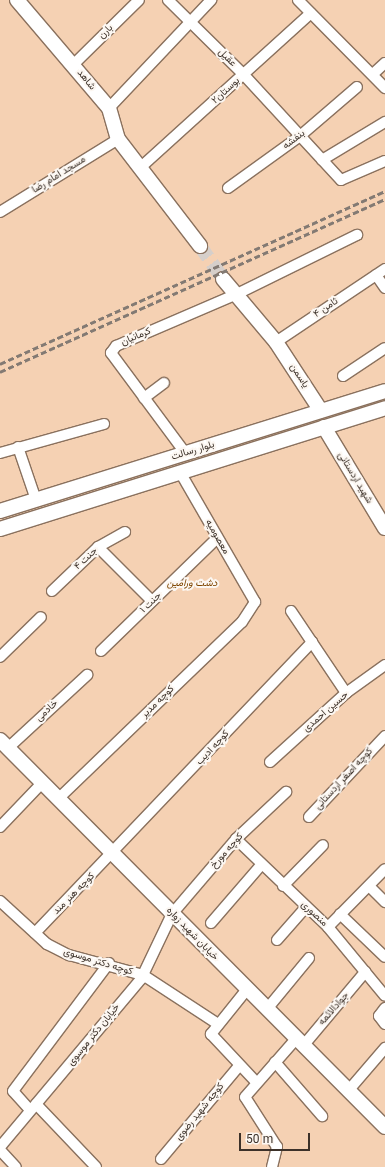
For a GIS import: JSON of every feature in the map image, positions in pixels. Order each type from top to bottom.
[{"type":"street","name":"شاهد","points":[[17,0],[74,64],[109,108],[118,139],[141,167],[200,246]]},
{"type":"street","name":"بارن","points":[[74,64],[139,0]]},
{"type":"street","name":"عقیل","points":[[168,0],[244,75],[341,180],[385,161]]},
{"type":"street","points":[[109,108],[189,21],[211,0]]},
{"type":"street","points":[[298,0],[373,74],[385,88]]},
{"type":"street","name":"بوستان۲","points":[[141,167],[311,13]]},
{"type":"street","points":[[373,74],[385,63]]},
{"type":"street","name":"بنفشه","points":[[228,188],[300,136],[358,87]]},
{"type":"street","points":[[322,160],[385,122]]},
{"type":"street","name":"مسجد امام رضا","points":[[0,212],[118,139]]},
{"type":"street","points":[[236,294],[357,235]]},
{"type":"street","name":"ثامن ۴","points":[[276,342],[385,268]]},
{"type":"street","points":[[376,275],[385,288]]},
{"type":"street","name":"یاسمن","points":[[223,279],[276,342],[321,411]]},
{"type":"street","name":"کرمانیان","points":[[186,454],[111,354],[116,346],[236,294]]},
{"type":"street","points":[[343,376],[385,348]]},
{"type":"street","points":[[144,398],[164,383]]},
{"type":"street","name":"بلوار رسالت","points":[[0,512],[385,391]]},
{"type":"street","name":"بلوار رسالت","points":[[0,529],[385,408]]},
{"type":"street","points":[[0,452],[104,424]]},
{"type":"street","name":"شهید اردستانی","points":[[324,427],[385,528]]},
{"type":"street","points":[[18,447],[36,500]]},
{"type":"street","name":"معصومیه","points":[[180,472],[255,602]]},
{"type":"street","name":"جنت ۴","points":[[52,591],[98,547],[125,532]]},
{"type":"street","name":"جنت ۱","points":[[101,651],[217,538]]},
{"type":"street","points":[[98,547],[152,601]]},
{"type":"street","name":"کوچه مدیر","points":[[58,799],[242,622],[255,602]]},
{"type":"street","points":[[290,611],[346,693]]},
{"type":"street","points":[[0,657],[41,617]]},
{"type":"street","name":"کوچه ادیب","points":[[113,854],[312,642]]},
{"type":"street","name":"حسین احمدی","points":[[270,762],[346,693],[385,665]]},
{"type":"street","name":"خادمی","points":[[4,744],[87,675]]},
{"type":"street","name":"کوچه اصغر اردستانی","points":[[309,817],[383,741]]},
{"type":"street","name":"خیابان شهید زواره","points":[[4,744],[385,1127]]},
{"type":"street","points":[[0,828],[42,783]]},
{"type":"street","name":"کوچه مورخ","points":[[172,914],[236,839],[286,792]]},
{"type":"street","name":"منصوری","points":[[236,839],[261,865],[328,927],[385,996]]},
{"type":"street","points":[[283,886],[323,845]]},
{"type":"street","name":"کوچه هنر مند","points":[[36,933],[113,854]]},
{"type":"street","points":[[211,923],[261,865]]},
{"type":"street","points":[[328,927],[385,869]]},
{"type":"street","points":[[369,886],[385,902]]},
{"type":"street","name":"کوچه دکتر موسوی","points":[[0,901],[36,933],[69,955],[109,963],[143,975],[218,1024]]},
{"type":"street","points":[[277,940],[306,906]]},
{"type":"street","name":"خیابان دکتر موسوی","points":[[0,1147],[143,975],[172,914]]},
{"type":"street","points":[[340,914],[385,957]]},
{"type":"street","points":[[267,1010],[309,958]]},
{"type":"street","points":[[96,1167],[33,1107],[13,1091],[109,963]]},
{"type":"street","name":"جوادالائمه","points":[[272,1167],[277,1147],[245,1098],[256,1082],[275,1062],[299,1042],[365,972]]},
{"type":"street","points":[[244,993],[211,1034],[239,1066],[256,1082]]},
{"type":"street","points":[[385,1008],[379,1016],[385,1024]]},
{"type":"street","points":[[348,1091],[385,1048]]},
{"type":"street","points":[[275,1062],[322,1116]]},
{"type":"street","name":"کوچه شهید رضوی","points":[[161,1159],[239,1066]]},
{"type":"street","points":[[0,1150],[16,1167]]},
{"type":"green space","name":"دشت ورامین","points":[[0,0],[385,0],[385,1167],[0,1167]]},
{"type":"tunnel","points":[[200,246],[223,279]]},
{"type":"railway","points":[[0,364],[385,191]]},
{"type":"railway","points":[[0,372],[385,199]]}]
